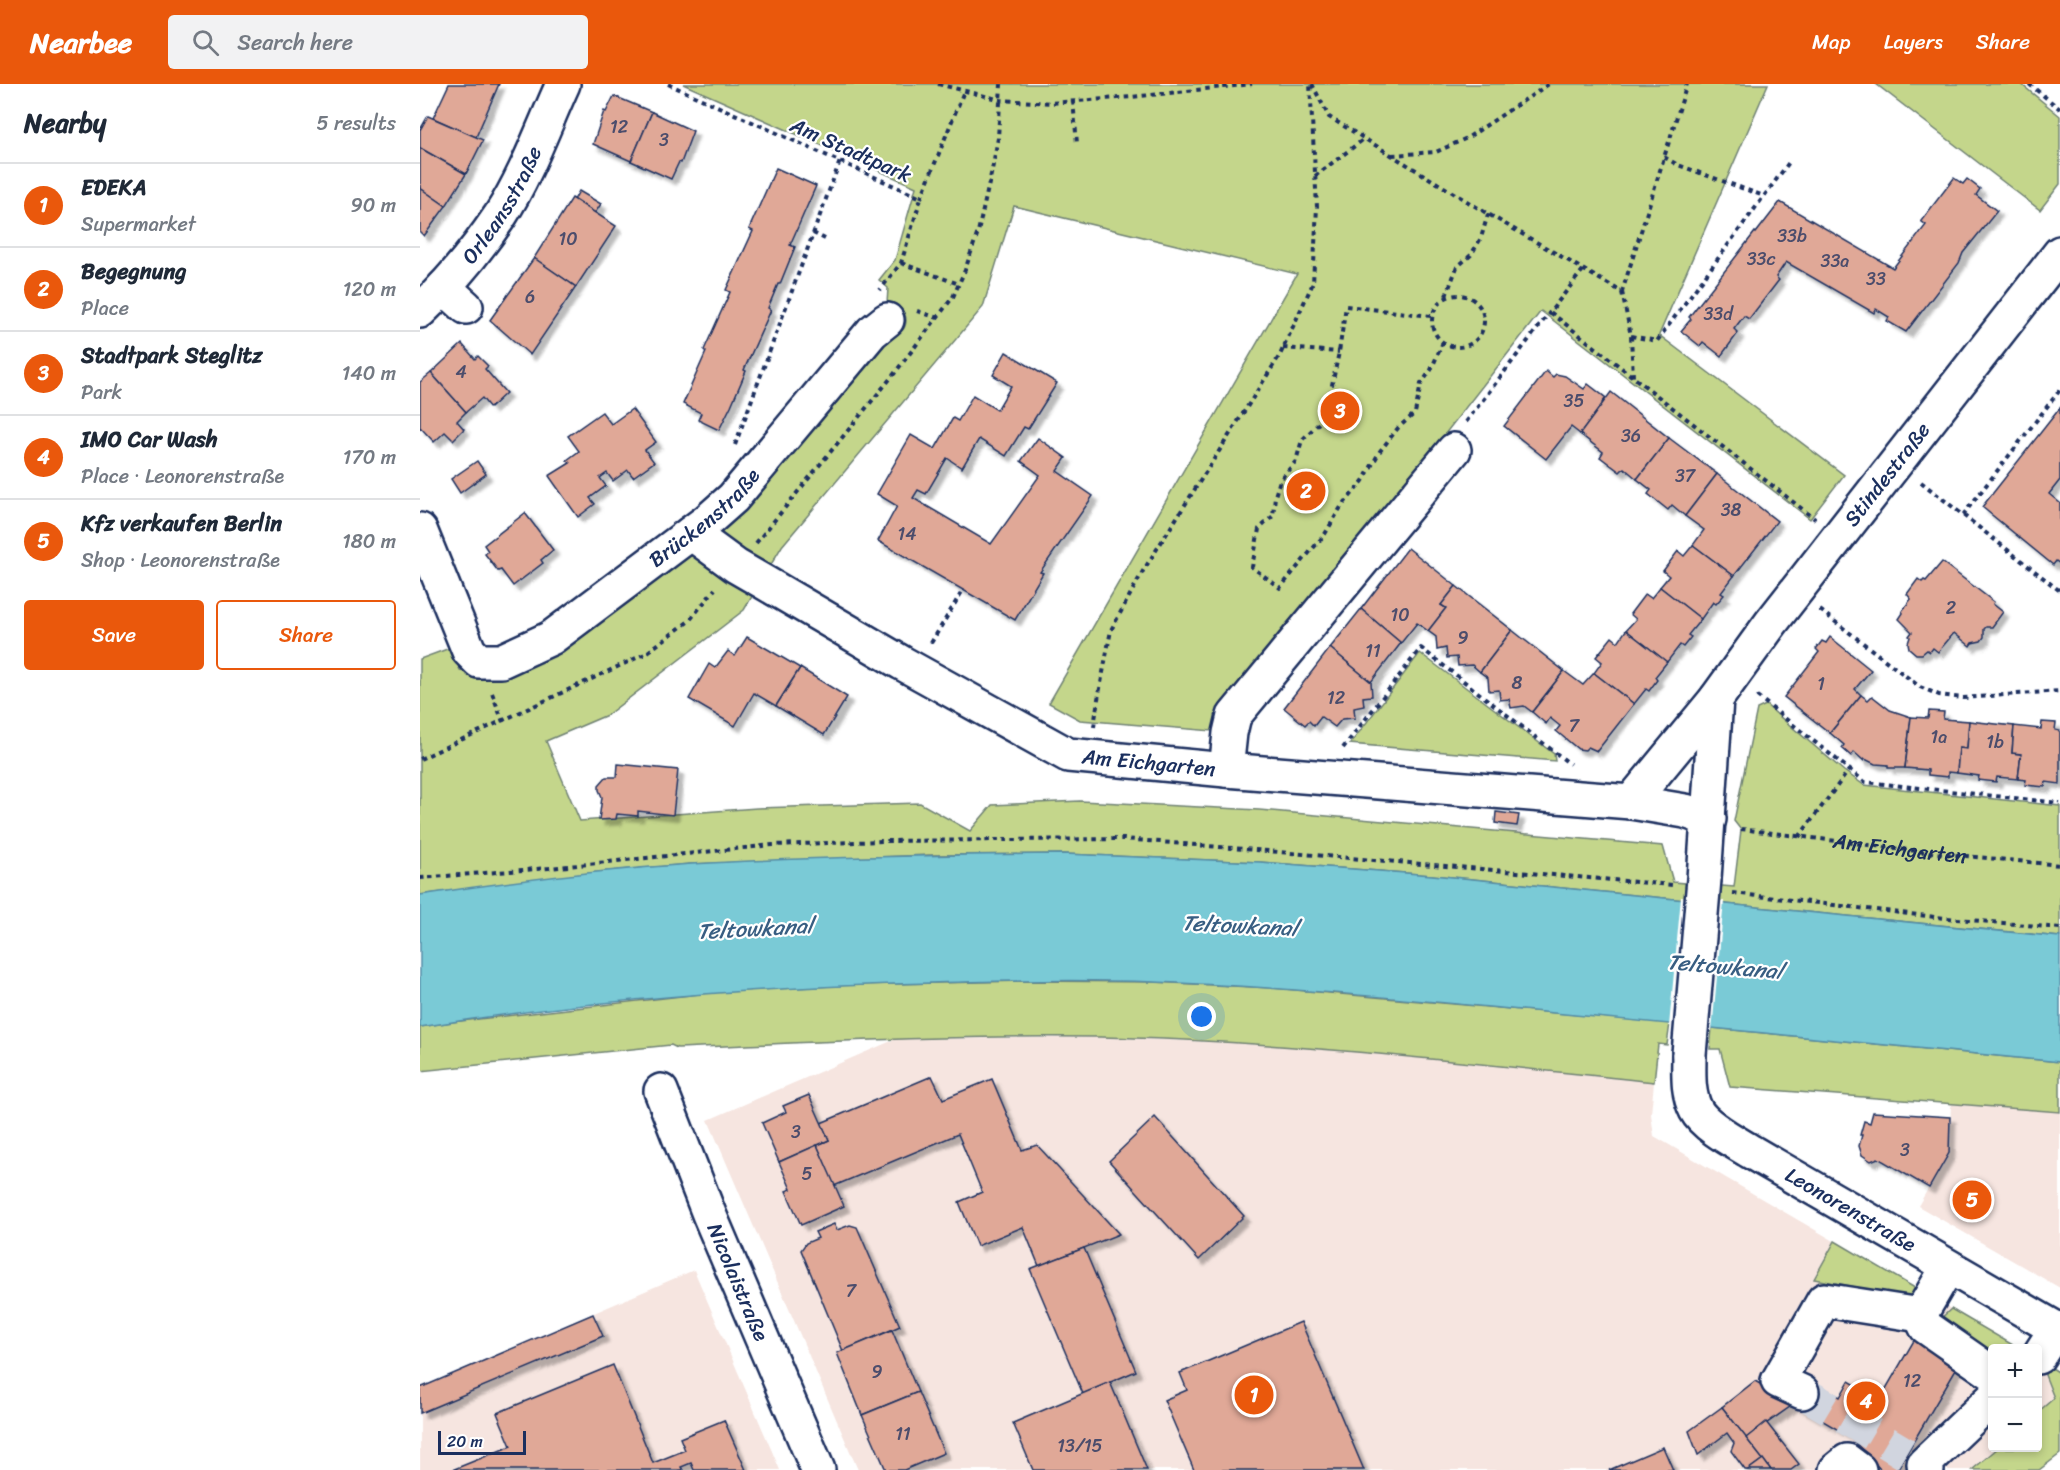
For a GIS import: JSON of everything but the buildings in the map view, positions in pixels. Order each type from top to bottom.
[{"type":"street","name":"Orleansstraße","points":[[420,310],[455,297],[520,181],[563,84]]},
{"type":"street","name":"Stindestraße","points":[[1631,802],[1716,699],[1795,592],[2060,253]]},
{"type":"street","name":"Brückenstraße","points":[[420,530],[469,651],[479,661],[501,661],[551,638],[692,533],[733,498],[872,332],[882,308]]},
{"type":"street","points":[[1226,770],[1234,716],[1454,450]]},
{"type":"street","name":"Am Eichgarten","points":[[692,533],[736,566],[902,663],[1068,755],[1226,770],[1631,802]]},
{"type":"street","points":[[1704,886],[1716,699]]},
{"type":"street","points":[[1631,802],[1685,811],[1709,819]]},
{"type":"street","name":"Leonorenstraße","points":[[1704,886],[1689,1054],[1691,1096],[1697,1112],[1714,1129],[1753,1153],[2058,1330]]},
{"type":"street","name":"Nicolaistraße","points":[[661,1091],[700,1193],[818,1470]]},
{"type":"street","points":[[1920,1315],[1948,1266]]},
{"type":"street","points":[[1802,1392],[1778,1381],[1824,1300],[1920,1315]]},
{"type":"street","points":[[1920,1315],[1926,1327],[1988,1370]]},
{"type":"street","points":[[2042,1351],[2058,1330]]},
{"type":"street","points":[[1919,1462],[1988,1402]]},
{"type":"street","points":[[1836,1470],[1847,1461],[1859,1470]]},
{"type":"path","name":"Am Stadtpark","points":[[668,84],[921,198],[901,263],[882,308]]},
{"type":"path","points":[[938,84],[1001,100],[1050,103],[1252,84]]},
{"type":"path","points":[[1001,84],[1001,100]]},
{"type":"path","points":[[1311,84],[1329,117],[1622,292]]},
{"type":"path","points":[[1093,733],[1111,630],[1143,570],[1283,348],[1313,283],[1317,207],[1311,84]]},
{"type":"path","points":[[1391,155],[1436,152],[1467,138],[1549,84]]},
{"type":"path","points":[[1634,377],[1631,336],[1622,292],[1687,84]]},
{"type":"path","points":[[2029,84],[2060,109]]},
{"type":"path","points":[[921,198],[964,91]]},
{"type":"path","points":[[1073,101],[1077,143]]},
{"type":"path","points":[[1315,176],[1364,139]]},
{"type":"path","points":[[1664,157],[1677,165],[1764,196]]},
{"type":"path","points":[[734,448],[840,161]]},
{"type":"path","points":[[1631,336],[1657,341],[1790,161]]},
{"type":"path","points":[[1446,297],[1457,267],[1471,255],[1481,238],[1488,214]]},
{"type":"path","points":[[813,233],[825,239]]},
{"type":"path","points":[[901,263],[959,284]]},
{"type":"path","points":[[1454,450],[1457,434],[1583,270]]},
{"type":"path","points":[[1459,294],[1472,298],[1481,308],[1485,320],[1482,333],[1473,342],[1461,347],[1443,342],[1433,331],[1431,316],[1439,302],[1446,297],[1459,294]]},
{"type":"path","points":[[1431,316],[1346,306],[1340,352],[1326,413],[1302,440],[1296,461],[1280,480],[1277,487],[1274,516],[1258,529],[1252,567],[1280,588],[1325,534],[1341,507],[1363,481],[1380,451],[1398,428],[1415,413],[1421,384],[1431,370],[1443,342]]},
{"type":"path","points":[[1550,312],[1816,520]]},
{"type":"path","points":[[1283,348],[1340,352]]},
{"type":"path","points":[[1963,515],[2060,390]]},
{"type":"path","points":[[1917,478],[2060,591]]},
{"type":"path","points":[[420,759],[645,654],[689,621],[719,584]]},
{"type":"path","points":[[930,644],[963,590]]},
{"type":"path","points":[[1795,592],[1920,687],[1939,695],[1963,698],[2060,691]]},
{"type":"path","points":[[1337,755],[1421,648],[1577,770]]},
{"type":"path","points":[[1757,696],[1865,782],[2060,803]]},
{"type":"path","points":[[1799,837],[1849,770]]},
{"type":"path","name":"Am Eichgarten","points":[[1741,830],[2060,865]]},
{"type":"path","points":[[420,878],[549,868],[773,845],[881,841],[1124,839],[1704,886],[1935,917],[2060,928]]},
{"type":"shaded area","points":[[1100,1037],[1237,1043],[1391,1054],[1654,1082],[1651,1114],[1654,1136],[2011,1344],[1988,1344],[1988,1452],[2042,1452],[2042,1362],[2060,1373],[2060,1454],[2039,1470],[858,1470],[708,1120],[896,1039]]},
{"type":"shaded area","points":[[1951,1104],[2060,1112],[2060,1288],[1918,1206],[1949,1153]]},
{"type":"shaded area","points":[[694,1270],[780,1470],[420,1470],[420,1388]]},
{"type":"green space","points":[[683,84],[1768,84],[1659,335],[1844,475],[1810,519],[1541,311],[1213,731],[1080,720],[1049,703],[1297,274],[1014,206],[983,307],[782,546],[744,610],[607,715],[546,741],[580,821],[757,808],[920,803],[970,831],[992,805],[1080,801],[1259,810],[1663,846],[1673,882],[1734,887],[1741,830],[1734,821],[1757,709],[1766,705],[1844,771],[1864,785],[2060,806],[2060,937],[1432,875],[1260,862],[1064,854],[929,855],[690,864],[598,872],[420,895],[420,659],[450,648],[460,670],[476,679],[489,679],[555,651],[883,337],[893,336],[900,332],[906,321],[901,309],[887,304],[888,288],[879,280],[895,260],[916,187]]},
{"type":"green space","points":[[1876,84],[2021,84],[2060,116],[2060,184],[2040,210]]},
{"type":"green space","points":[[1420,653],[1554,754],[1555,761],[1350,744]]},
{"type":"green space","points":[[1026,981],[1152,982],[1272,988],[1670,1023],[1667,1045],[1658,1044],[1654,1082],[1309,1048],[1100,1037],[941,1038],[677,1048],[671,1045],[420,1071],[420,1027],[452,1022],[717,992],[851,985]]},
{"type":"green space","points":[[1712,1028],[2060,1062],[2060,1112],[1730,1087],[1720,1049],[1710,1049]]},
{"type":"green space","points":[[1835,1241],[1920,1291],[1916,1295],[1903,1296],[1814,1279]]},
{"type":"green space","points":[[1951,1309],[2011,1344],[1988,1344],[1988,1354],[1936,1323]]},
{"type":"green space","points":[[2047,1365],[2060,1373],[2060,1454],[2039,1470],[1972,1470],[1993,1452],[2042,1452],[2042,1408],[2054,1398],[2045,1375]]},
{"type":"water","name":"Teltowkanal","points":[[1064,854],[1260,862],[1432,875],[2060,937],[2060,1062],[1371,996],[1241,986],[1126,981],[867,985],[675,996],[547,1009],[420,1027],[420,895],[555,876],[691,864],[878,857]]},
{"type":"pier","points":[[1681,897],[1724,901],[1712,1031],[1669,1026]]},
{"type":"tunnel","points":[[1802,1392],[1906,1454]]},
{"type":"place","name":"Stadtpark Steglitz","points":[[1340,411]]},
{"type":"place","name":"Begegnung","points":[[1306,491]]},
{"type":"place","name":"Kfz verkaufen Berlin","points":[[1972,1200]]},
{"type":"place","name":"EDEKA","points":[[1254,1395]]},
{"type":"place","name":"IMO Car Wash","points":[[1866,1401]]}]
